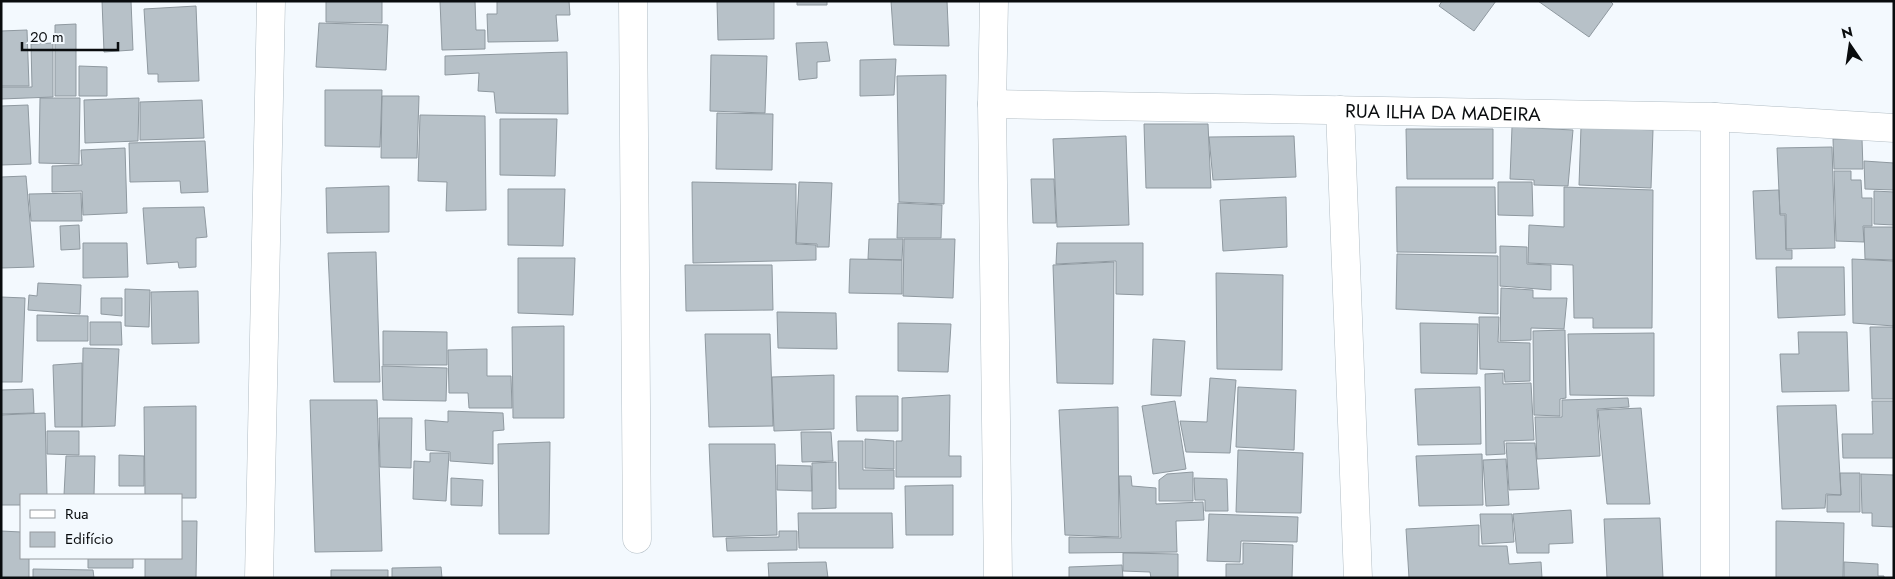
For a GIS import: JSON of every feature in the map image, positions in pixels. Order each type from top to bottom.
[{"type":"street","points":[[259,578],[271,1]]},
{"type":"street","points":[[633,1],[637,539]]},
{"type":"street","points":[[994,1],[992,104],[998,578]]},
{"type":"street","name":"RUA ILHA DA MADEIRA","points":[[992,104],[1715,117],[1894,128]]},
{"type":"street","points":[[1340,110],[1358,578]]},
{"type":"street","points":[[1715,117],[1715,578]]},
{"type":"building","points":[[102,1],[131,1],[133,50],[104,52]]},
{"type":"building","points":[[326,1],[382,1],[382,23],[326,22]]},
{"type":"building","points":[[440,1],[475,1],[476,30],[485,30],[485,49],[442,50]]},
{"type":"building","points":[[497,1],[569,1],[570,15],[556,15],[558,41],[488,42],[487,14],[497,14]]},
{"type":"building","points":[[717,1],[774,1],[774,39],[718,40]]},
{"type":"building","points":[[797,1],[827,1],[827,5],[797,5]]},
{"type":"building","points":[[891,1],[947,1],[949,46],[894,45]]},
{"type":"building","points":[[1442,1],[1496,1],[1474,31],[1439,6]]},
{"type":"building","points":[[1538,1],[1610,1],[1613,4],[1589,37]]},
{"type":"building","points":[[196,6],[199,81],[158,82],[158,74],[148,74],[144,9]]},
{"type":"building","points":[[319,23],[388,25],[386,70],[316,67]]},
{"type":"building","points":[[76,24],[76,96],[55,96],[55,25]]},
{"type":"building","points":[[27,30],[29,86],[1,86],[1,31]]},
{"type":"building","points":[[827,42],[830,61],[817,62],[817,78],[799,80],[796,43]]},
{"type":"building","points":[[53,43],[53,97],[1,99],[1,87],[32,87],[31,44]]},
{"type":"building","points":[[567,52],[568,114],[496,113],[494,92],[478,91],[479,73],[445,75],[445,56]]},
{"type":"building","points":[[711,55],[767,56],[765,113],[710,111]]},
{"type":"building","points":[[896,59],[894,95],[860,96],[860,60]]},
{"type":"building","points":[[79,66],[107,67],[107,96],[79,96]]},
{"type":"building","points":[[946,75],[944,204],[899,202],[897,76]]},
{"type":"building","points":[[325,90],[382,90],[380,147],[325,146]]},
{"type":"building","points":[[382,96],[419,96],[417,158],[381,158]]},
{"type":"building","points":[[40,98],[80,98],[79,164],[39,163]]},
{"type":"building","points":[[139,98],[138,141],[85,143],[84,100]]},
{"type":"building","points":[[202,100],[204,138],[140,140],[140,102]]},
{"type":"building","points":[[28,105],[31,164],[1,165],[1,106]]},
{"type":"building","points":[[717,113],[773,114],[772,170],[716,169]]},
{"type":"building","points":[[420,115],[485,116],[486,210],[446,211],[447,182],[418,181]]},
{"type":"building","points":[[500,119],[557,119],[555,176],[500,175]]},
{"type":"building","points":[[1144,124],[1208,124],[1211,188],[1146,188]]},
{"type":"building","points":[[1512,127],[1573,130],[1568,186],[1534,185],[1534,180],[1510,179]]},
{"type":"building","points":[[1581,127],[1653,130],[1651,188],[1579,185]]},
{"type":"building","points":[[1406,129],[1493,129],[1493,179],[1407,179]]},
{"type":"building","points":[[1126,136],[1129,225],[1057,227],[1053,139]]},
{"type":"building","points":[[1294,136],[1296,177],[1213,180],[1209,137]]},
{"type":"building","points":[[1833,139],[1862,139],[1863,169],[1834,169]]},
{"type":"building","points":[[205,141],[208,192],[181,193],[180,181],[130,182],[129,143]]},
{"type":"building","points":[[1832,147],[1835,248],[1786,249],[1786,214],[1780,214],[1777,148]]},
{"type":"building","points":[[125,148],[127,213],[83,215],[82,191],[52,192],[52,166],[82,165],[81,150]]},
{"type":"building","points":[[1864,161],[1894,163],[1894,190],[1865,189]]},
{"type":"building","points":[[1834,171],[1851,171],[1851,180],[1861,180],[1862,198],[1872,198],[1872,226],[1863,226],[1864,242],[1836,241]]},
{"type":"building","points":[[26,176],[34,267],[1,268],[1,177]]},
{"type":"building","points":[[1031,179],[1054,179],[1056,223],[1033,223]]},
{"type":"building","points":[[692,182],[796,184],[796,244],[816,245],[816,260],[693,263]]},
{"type":"building","points":[[799,182],[832,183],[829,247],[817,247],[817,244],[796,243]]},
{"type":"building","points":[[1498,182],[1532,182],[1533,216],[1498,215]]},
{"type":"building","points":[[389,186],[389,232],[327,233],[326,188]]},
{"type":"building","points":[[1396,187],[1495,187],[1496,253],[1397,252]]},
{"type":"building","points":[[1564,187],[1653,190],[1652,328],[1593,328],[1593,318],[1574,318],[1573,265],[1528,263],[1529,225],[1564,227]]},
{"type":"building","points":[[508,189],[565,189],[563,246],[508,245]]},
{"type":"building","points":[[1779,190],[1780,215],[1785,215],[1786,250],[1792,250],[1792,259],[1756,259],[1753,191]]},
{"type":"building","points":[[1874,191],[1894,192],[1894,225],[1874,224]]},
{"type":"building","points":[[81,193],[82,221],[31,221],[29,194]]},
{"type":"building","points":[[1286,197],[1287,247],[1223,251],[1220,200]]},
{"type":"building","points":[[898,203],[942,205],[941,238],[897,238]]},
{"type":"building","points":[[204,207],[207,237],[196,238],[196,267],[179,268],[178,262],[147,264],[143,208]]},
{"type":"building","points":[[79,225],[80,249],[61,250],[60,226]]},
{"type":"building","points":[[1864,227],[1894,227],[1894,260],[1865,259]]},
{"type":"building","points":[[869,239],[903,239],[902,260],[868,259]]},
{"type":"building","points":[[904,239],[955,239],[953,298],[903,296]]},
{"type":"building","points":[[83,243],[127,243],[128,277],[83,278]]},
{"type":"building","points":[[1057,243],[1143,243],[1143,295],[1116,294],[1116,261],[1056,264]]},
{"type":"building","points":[[1500,246],[1527,247],[1527,264],[1551,265],[1551,290],[1500,286]]},
{"type":"building","points":[[376,252],[380,382],[334,382],[328,253]]},
{"type":"building","points":[[1397,254],[1498,256],[1498,314],[1396,309]]},
{"type":"building","points":[[518,258],[575,258],[573,315],[518,313]]},
{"type":"building","points":[[850,259],[902,260],[902,294],[849,293]]},
{"type":"building","points":[[1852,259],[1894,261],[1894,326],[1853,323]]},
{"type":"building","points":[[1114,262],[1113,384],[1057,383],[1053,265]]},
{"type":"building","points":[[685,265],[772,265],[773,310],[686,311]]},
{"type":"building","points":[[1776,267],[1844,267],[1845,315],[1778,318]]},
{"type":"building","points":[[1216,273],[1283,275],[1282,370],[1217,369]]},
{"type":"building","points":[[38,283],[81,285],[80,314],[28,310],[29,295],[37,296]]},
{"type":"building","points":[[1501,288],[1533,290],[1533,298],[1567,298],[1564,329],[1531,328],[1531,340],[1500,341]]},
{"type":"building","points":[[125,289],[150,290],[149,327],[125,326]]},
{"type":"building","points":[[198,291],[199,343],[152,344],[151,292]]},
{"type":"building","points":[[1,297],[25,298],[22,382],[1,382]]},
{"type":"building","points":[[101,298],[122,298],[122,316],[101,314]]},
{"type":"building","points":[[777,312],[836,313],[837,349],[778,348]]},
{"type":"building","points":[[37,315],[88,316],[88,341],[37,341]]},
{"type":"building","points":[[1479,317],[1499,317],[1498,342],[1530,343],[1530,381],[1505,382],[1504,370],[1480,369]]},
{"type":"building","points":[[90,322],[121,322],[122,345],[90,345]]},
{"type":"building","points":[[898,323],[951,324],[948,372],[898,371]]},
{"type":"building","points":[[1420,323],[1478,324],[1477,374],[1421,373]]},
{"type":"building","points":[[564,326],[564,418],[513,418],[512,327]]},
{"type":"building","points":[[1870,327],[1894,327],[1894,399],[1872,399]]},
{"type":"building","points":[[1565,330],[1566,398],[1560,399],[1560,416],[1534,415],[1533,331]]},
{"type":"building","points":[[383,331],[447,332],[447,365],[383,365]]},
{"type":"building","points":[[1798,332],[1847,332],[1849,391],[1782,392],[1780,354],[1799,354]]},
{"type":"building","points":[[1654,333],[1654,396],[1570,395],[1568,334]]},
{"type":"building","points":[[705,334],[770,334],[773,426],[709,427]]},
{"type":"building","points":[[1153,339],[1185,341],[1181,396],[1151,395]]},
{"type":"building","points":[[83,348],[119,349],[115,426],[82,427]]},
{"type":"building","points":[[487,349],[487,376],[511,376],[512,408],[469,408],[468,393],[449,393],[448,350]]},
{"type":"building","points":[[82,363],[82,427],[55,427],[53,365]]},
{"type":"building","points":[[382,366],[447,368],[446,401],[383,400]]},
{"type":"building","points":[[1503,373],[1503,384],[1531,383],[1534,440],[1504,441],[1505,454],[1486,455],[1485,374]]},
{"type":"building","points":[[834,375],[834,429],[774,431],[772,377]]},
{"type":"building","points":[[1210,378],[1236,380],[1230,453],[1186,452],[1180,421],[1207,422]]},
{"type":"building","points":[[1238,387],[1296,390],[1294,450],[1236,447]]},
{"type":"building","points":[[1480,387],[1481,444],[1418,445],[1415,389]]},
{"type":"building","points":[[33,389],[34,413],[1,414],[1,390]]},
{"type":"building","points":[[950,395],[949,456],[961,456],[961,477],[896,477],[896,441],[902,441],[902,398]]},
{"type":"building","points":[[856,396],[898,396],[898,431],[857,431]]},
{"type":"building","points":[[1628,398],[1629,407],[1597,409],[1600,456],[1537,459],[1535,417],[1562,417],[1562,400]]},
{"type":"building","points":[[310,400],[377,400],[382,551],[315,552]]},
{"type":"building","points":[[1175,401],[1186,469],[1153,474],[1142,406]]},
{"type":"building","points":[[1872,401],[1894,401],[1894,458],[1843,458],[1842,434],[1873,434]]},
{"type":"building","points":[[1836,405],[1841,495],[1826,494],[1825,508],[1782,509],[1777,406]]},
{"type":"building","points":[[196,406],[196,498],[182,498],[182,494],[145,494],[144,407]]},
{"type":"building","points":[[1118,407],[1119,537],[1065,535],[1059,410]]},
{"type":"building","points":[[1641,408],[1650,504],[1607,504],[1598,410]]},
{"type":"building","points":[[448,411],[503,413],[504,430],[493,431],[493,464],[450,461],[450,452],[426,450],[425,420],[448,422]]},
{"type":"building","points":[[45,413],[47,494],[20,494],[20,505],[1,505],[1,415]]},
{"type":"building","points":[[379,418],[412,418],[411,468],[380,467]]},
{"type":"building","points":[[47,431],[79,431],[79,455],[47,454]]},
{"type":"building","points":[[801,432],[831,432],[833,461],[802,462]]},
{"type":"building","points":[[865,439],[894,441],[894,469],[865,468]]},
{"type":"building","points":[[838,441],[863,441],[863,470],[894,470],[894,489],[839,489]]},
{"type":"building","points":[[550,442],[549,534],[499,534],[498,444]]},
{"type":"building","points":[[1506,443],[1535,443],[1539,489],[1509,490]]},
{"type":"building","points":[[709,444],[775,444],[777,535],[713,537]]},
{"type":"building","points":[[1238,450],[1303,453],[1301,513],[1236,512]]},
{"type":"building","points":[[430,453],[449,453],[446,501],[413,499],[414,461],[430,462]]},
{"type":"building","points":[[1482,454],[1483,505],[1419,506],[1416,456]]},
{"type":"building","points":[[119,455],[144,456],[144,486],[119,486]]},
{"type":"building","points":[[66,456],[95,456],[94,494],[64,494]]},
{"type":"building","points":[[1506,459],[1509,505],[1486,506],[1483,460]]},
{"type":"building","points":[[836,462],[836,508],[812,509],[812,463]]},
{"type":"building","points":[[777,465],[811,466],[812,491],[777,490]]},
{"type":"building","points":[[1193,472],[1193,501],[1159,501],[1159,480],[1167,474]]},
{"type":"building","points":[[1840,473],[1860,473],[1860,512],[1827,512],[1827,495],[1841,495]]},
{"type":"building","points":[[1861,474],[1894,475],[1894,527],[1872,526],[1872,513],[1862,513]]},
{"type":"building","points":[[1119,476],[1131,476],[1132,486],[1156,488],[1156,504],[1203,502],[1204,520],[1176,521],[1177,552],[1069,553],[1069,537],[1121,538]]},
{"type":"building","points":[[451,478],[483,480],[482,506],[451,505]]},
{"type":"building","points":[[1194,478],[1227,479],[1228,511],[1205,511],[1205,500],[1195,500]]},
{"type":"building","points":[[953,485],[953,535],[906,535],[905,486]]},
{"type":"building","points":[[1571,510],[1573,543],[1549,544],[1549,553],[1517,553],[1513,514]]},
{"type":"building","points":[[798,513],[892,513],[893,548],[799,548]]},
{"type":"building","points":[[1209,514],[1298,517],[1297,542],[1241,541],[1240,562],[1207,561]]},
{"type":"building","points":[[1480,514],[1512,514],[1514,542],[1482,544]]},
{"type":"building","points":[[1660,518],[1663,578],[1607,578],[1604,519]]},
{"type":"building","points":[[182,521],[197,521],[196,578],[145,578],[145,559],[182,559]]},
{"type":"building","points":[[1776,521],[1844,523],[1843,578],[1776,578]]},
{"type":"building","points":[[1479,525],[1479,546],[1507,546],[1509,564],[1541,562],[1542,578],[1409,578],[1406,529]]},
{"type":"building","points":[[1,531],[20,532],[20,559],[29,559],[29,578],[1,578]]},
{"type":"building","points":[[779,531],[797,531],[797,550],[727,551],[726,538],[779,537]]},
{"type":"building","points":[[1243,543],[1293,545],[1292,578],[1226,578],[1226,564],[1243,564]]},
{"type":"building","points":[[1123,553],[1178,554],[1178,578],[1151,578],[1150,572],[1123,571]]},
{"type":"building","points":[[88,559],[133,559],[133,568],[88,568]]},
{"type":"building","points":[[826,562],[828,578],[769,578],[768,563]]},
{"type":"building","points":[[1844,562],[1878,564],[1878,576],[1884,576],[1884,578],[1844,578]]},
{"type":"building","points":[[1122,565],[1123,578],[1069,578],[1069,567]]},
{"type":"building","points":[[441,567],[442,578],[392,578],[392,568]]},
{"type":"building","points":[[33,569],[93,570],[94,578],[33,578]]},
{"type":"building","points":[[331,570],[388,570],[388,578],[331,578]]}]
